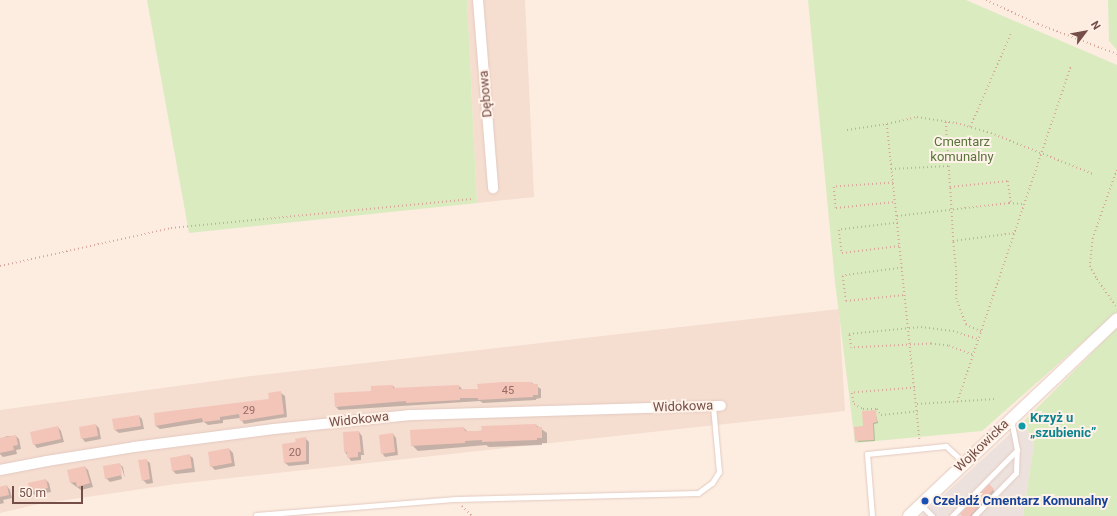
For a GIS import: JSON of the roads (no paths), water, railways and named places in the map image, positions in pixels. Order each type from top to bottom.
[{"type":"street","name":"Dębowa","points":[[478,0],[493,188]]},
{"type":"street","name":"Wojkowicka","points":[[909,516],[1117,319]]},
{"type":"street","name":"Widokowa","points":[[0,470],[47,461],[165,443],[274,429],[410,415],[717,406]]},
{"type":"lane","points":[[256,515],[456,499],[698,493],[712,483],[719,472],[717,406]]},
{"type":"lane","points":[[974,516],[1016,473],[1017,450],[1010,419]]},
{"type":"lane","points":[[872,516],[867,454],[946,446],[964,464]]},
{"type":"lane","points":[[952,516],[1017,450]]},
{"type":"lane","points":[[921,505],[932,516]]},
{"type":"place","name":"Krzyż u „szubienic”","points":[[1022,426]]},
{"type":"place","name":"Czeladź Cmentarz Komunalny","points":[[925,501]]},
{"type":"park label","name":"Cmentarz komunalny","points":[[962,150]]}]
